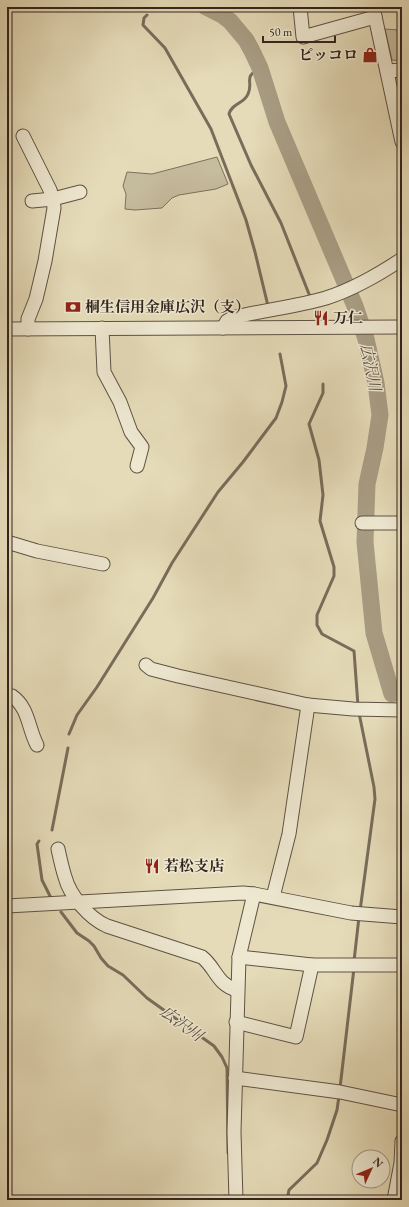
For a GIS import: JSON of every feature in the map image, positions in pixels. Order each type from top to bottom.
[{"type":"street","points":[[300,7],[303,36],[374,12],[402,142]]},
{"type":"street","points":[[387,71],[402,70]]},
{"type":"street","points":[[23,136],[53,199],[54,208],[45,261],[36,299],[28,319],[28,329]]},
{"type":"street","points":[[32,201],[53,199],[80,192]]},
{"type":"street","points":[[223,328],[227,321],[232,318],[307,302],[357,287],[402,259]]},
{"type":"street","points":[[7,329],[402,327]]},
{"type":"street","points":[[102,328],[104,372],[120,402],[132,432],[142,448],[137,466]]},
{"type":"street","points":[[368,523],[402,523]]},
{"type":"street","points":[[7,542],[43,552],[103,564]]},
{"type":"street","points":[[146,665],[151,669],[178,676],[308,705],[353,709],[402,710]]},
{"type":"street","points":[[7,696],[16,698],[24,710],[29,719],[32,733],[37,745]]},
{"type":"street","points":[[273,897],[289,834],[308,705]]},
{"type":"street","points":[[58,849],[68,885],[89,915],[95,920],[106,926],[202,958],[206,960],[221,981],[237,990]]},
{"type":"street","points":[[236,1200],[234,1132],[237,990],[239,957],[254,894]]},
{"type":"street","points":[[7,906],[254,894],[350,913],[402,916]]},
{"type":"street","points":[[239,957],[312,965],[402,965]]},
{"type":"street","points":[[236,1022],[296,1037],[312,965]]},
{"type":"street","points":[[235,1078],[340,1092],[402,1104]]},
{"type":"street","points":[[394,1200],[401,1163],[402,1142]]},
{"type":"shaded area","points":[[401,7],[402,61],[392,60],[385,29],[399,30]]},
{"type":"shaded area","points":[[217,157],[228,184],[216,189],[179,195],[172,198],[162,208],[135,210],[125,209],[126,194],[123,186],[127,172],[152,174]]},
{"type":"waterway","name":"広沢川","points":[[206,7],[230,21],[246,40],[252,51],[260,68],[277,122],[355,306],[366,339],[376,383],[380,415],[367,484],[365,542],[374,633],[392,694]]},
{"type":"waterway","points":[[147,15],[144,18],[143,25],[165,48],[211,129],[246,220],[268,306]]},
{"type":"waterway","points":[[260,68],[251,74],[250,90],[244,100],[233,108],[229,114],[251,165],[281,223],[309,294]]},
{"type":"waterway","points":[[69,734],[77,715],[97,687],[153,598],[172,563],[218,492],[276,418],[286,386],[280,354]]},
{"type":"waterway","points":[[323,384],[323,393],[309,424],[319,460],[323,495],[320,521],[334,567],[334,576],[317,615],[317,625],[322,634],[354,651],[358,706]]},
{"type":"waterway","points":[[359,713],[374,787],[375,799],[360,911]]},
{"type":"waterway","name":"広沢川","points":[[52,830],[68,748]]},
{"type":"waterway","name":"広沢川","points":[[39,841],[37,844],[42,880],[51,898]]},
{"type":"waterway","name":"広沢川","points":[[61,912],[77,933],[94,946],[108,966],[123,975],[147,998],[214,1046],[222,1057],[227,1068],[228,1153]]},
{"type":"waterway","points":[[354,961],[359,917]]},
{"type":"waterway","points":[[340,1088],[354,968]]},
{"type":"waterway","points":[[287,1200],[289,1190],[317,1163],[327,1140],[337,1110],[339,1096]]},
{"type":"waterway","name":"広沢川","points":[[222,1200],[225,1196]]},
{"type":"place","name":"ピッコロ","points":[[370,55]]},
{"type":"place","name":"桐生信用金庫広沢（支）","points":[[73,307]]},
{"type":"place","name":"万仁","points":[[321,318]]},
{"type":"place","name":"若松支店","points":[[152,866]]}]
